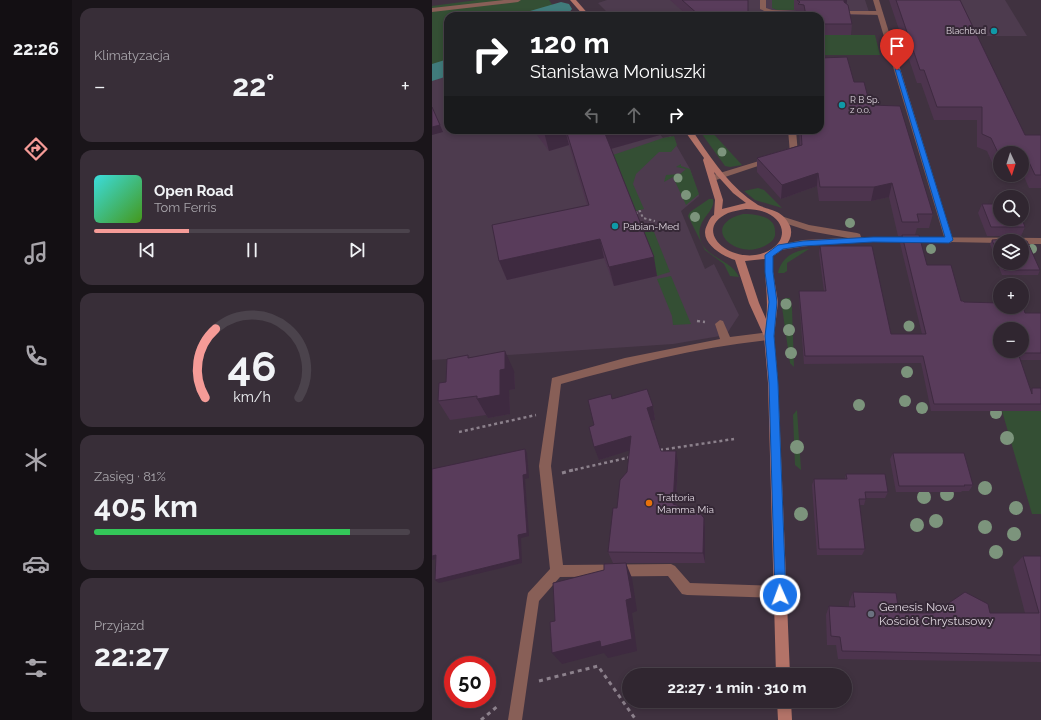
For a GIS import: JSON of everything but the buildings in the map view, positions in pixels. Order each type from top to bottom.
[{"type":"main road","points":[[573,1],[583,12]]},
{"type":"main road","points":[[691,134],[705,155],[739,195],[757,207],[770,212],[781,219],[787,233],[786,240],[781,247],[769,255],[749,259],[728,255],[718,250],[708,236],[708,228],[712,221],[718,215],[736,207],[757,207]]},
{"type":"main road","points":[[705,155],[719,200],[718,215]]},
{"type":"main road","points":[[769,255],[769,272],[773,302],[769,336],[773,383],[783,668]]},
{"type":"main road","points":[[739,258],[754,303],[769,336]]},
{"type":"main road","points":[[784,708],[785,720]]},
{"type":"street","points":[[432,3],[464,0]]},
{"type":"street","points":[[432,10],[518,0]]},
{"type":"street","points":[[763,0],[763,9],[771,12]]},
{"type":"street","points":[[876,0],[949,240]]},
{"type":"street","points":[[846,12],[880,13]]},
{"type":"street","points":[[713,178],[794,154],[792,134]]},
{"type":"street","points":[[781,219],[795,226],[873,239]]},
{"type":"street","points":[[781,247],[803,243],[873,239],[1041,241]]},
{"type":"street","points":[[720,324],[726,341]]},
{"type":"street","points":[[557,571],[545,476],[556,381],[625,362],[726,341],[769,336]]},
{"type":"street","points":[[515,720],[533,598],[557,571],[671,570],[687,589],[780,592]]},
{"type":"path","points":[[638,217],[636,212],[640,211],[643,218],[655,221]]},
{"type":"path","points":[[640,222],[644,221]]},
{"type":"path","points":[[458,432],[552,412]]},
{"type":"path","points":[[653,452],[734,439]]},
{"type":"path","points":[[545,476],[638,455]]},
{"type":"path","points":[[520,686],[598,666],[636,720]]},
{"type":"shaded area","points":[[607,0],[865,0],[870,15],[824,15],[824,12],[607,12],[598,3]]},
{"type":"shaded area","points":[[890,0],[1005,0],[1027,36],[968,36]]},
{"type":"shaded area","points":[[444,71],[444,134],[660,134],[663,138],[671,136],[690,169],[699,196],[681,211],[705,269],[714,264],[739,315],[726,335],[673,344],[432,360],[432,76]]},
{"type":"green space","points":[[477,0],[549,0],[556,10],[550,12],[444,12],[444,68],[432,73],[432,6]]},
{"type":"green space","points":[[772,0],[810,0],[794,6],[794,10],[777,10],[772,8]]},
{"type":"green space","points":[[824,35],[875,35],[880,55],[824,55]]},
{"type":"green space","points":[[702,134],[714,134],[742,165],[730,167],[725,166]]},
{"type":"green space","points":[[674,136],[677,145],[671,152],[659,152],[636,174],[633,184],[644,209],[632,212],[610,156],[663,138]]},
{"type":"green space","points":[[681,164],[681,166],[690,169],[699,194],[686,205],[673,177],[664,182],[666,175],[680,174],[686,169],[676,167]]},
{"type":"green space","points":[[758,188],[764,190],[782,208],[755,200],[744,191]]},
{"type":"green space","points":[[709,199],[713,199],[712,208],[701,225],[700,238],[701,243],[688,216],[690,212]]},
{"type":"green space","points":[[743,214],[758,215],[772,222],[775,233],[773,240],[757,249],[745,249],[735,246],[727,241],[723,234],[723,227],[729,220]]},
{"type":"green space","points":[[652,227],[670,272],[657,276],[639,230]]},
{"type":"green space","points":[[703,246],[730,266],[739,277],[730,276],[724,264],[705,250]]},
{"type":"green space","points":[[809,249],[787,263],[787,271],[784,273],[778,273],[785,259],[793,253]]},
{"type":"green space","points":[[671,276],[691,324],[673,325],[672,316],[657,279]]},
{"type":"green space","points":[[790,298],[792,308],[794,367],[790,363],[781,300]]},
{"type":"green space","points":[[797,410],[801,470],[795,465],[793,415]]},
{"type":"green space","points":[[1002,411],[1041,411],[1041,514],[1032,514]]},
{"type":"waterway","points":[[551,12],[561,9]]},
{"type":"waterway","points":[[432,73],[444,68]]},
{"type":"place","name":"Blachbud","points":[[994,31]]},
{"type":"place","name":"R B Sp. z o.o.","points":[[842,105]]},
{"type":"place","name":"Pabian-Med","points":[[615,226]]},
{"type":"place","name":"Trattoria Mamma Mia","points":[[649,503]]},
{"type":"place","name":"Genesis Nova Kościół Chrystusowy","points":[[871,614]]},
{"type":"route","points":[[780,595],[772,358],[769,336],[773,302],[769,272],[769,255],[781,247],[803,243],[873,239],[949,240],[897,70]]}]
